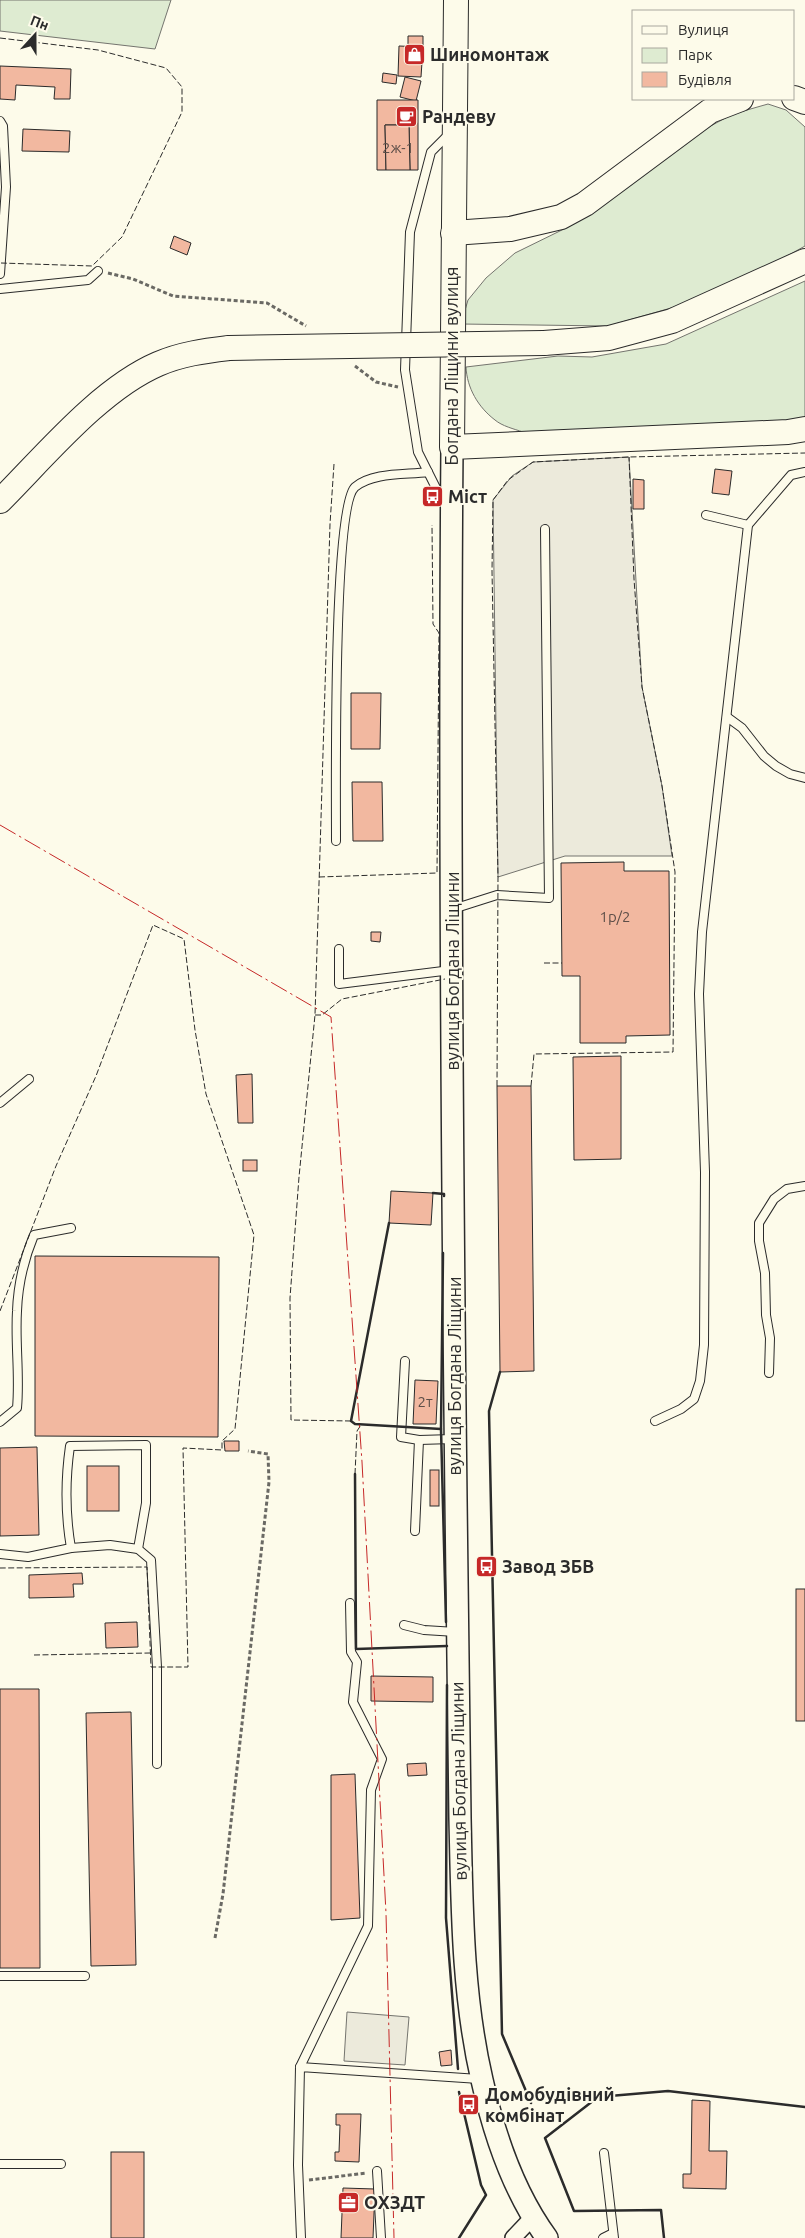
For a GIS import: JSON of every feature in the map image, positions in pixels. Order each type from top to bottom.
[{"type":"main road","points":[[456,0],[453,233],[510,229],[562,217],[586,204],[710,111],[738,100]]},
{"type":"main road","name":"Богдана Ліщини вулиця","points":[[451,508],[453,233]]},
{"type":"main road","points":[[0,501],[83,418],[122,383],[166,361],[192,353],[229,348],[544,343],[609,338],[672,321],[805,261]]},
{"type":"main road","points":[[452,447],[650,439],[805,429]]},
{"type":"main road","name":"вулиця Богдана Ліщини","points":[[451,508],[457,1632],[462,1888],[467,1985],[482,2079],[505,2159],[532,2218],[547,2238]]},
{"type":"street","points":[[513,2238],[532,2218]]},
{"type":"lane","points":[[0,122],[3,126],[6,186],[0,274]]},
{"type":"lane","points":[[451,508],[428,472],[418,452],[405,370],[410,232],[431,152],[454,128]]},
{"type":"lane","points":[[0,289],[88,280],[98,271]]},
{"type":"lane","points":[[336,841],[339,582],[346,509],[353,488],[370,478],[428,472]]},
{"type":"lane","points":[[655,1421],[681,1409],[694,1399],[700,1381],[704,1345],[705,1172],[699,994],[702,932],[748,525],[791,475],[805,472]]},
{"type":"lane","points":[[706,515],[748,525]]},
{"type":"lane","points":[[453,909],[497,895],[549,898],[546,529]]},
{"type":"lane","points":[[726,717],[742,728],[764,756],[776,766],[790,774],[805,778]]},
{"type":"lane","points":[[339,948],[339,984],[453,969]]},
{"type":"lane","points":[[0,1104],[29,1079]]},
{"type":"lane","points":[[769,1373],[770,1338],[766,1315],[765,1272],[759,1241],[759,1223],[774,1199],[787,1189],[805,1186]]},
{"type":"lane","points":[[0,1422],[16,1408],[19,1388],[17,1312],[20,1283],[27,1253],[34,1235],[71,1228]]},
{"type":"lane","points":[[405,1361],[401,1437],[419,1440],[455,1439]]},
{"type":"lane","points":[[415,1531],[419,1440]]},
{"type":"lane","points":[[72,1548],[66,1519],[66,1476],[70,1446],[146,1445],[146,1503],[138,1549]]},
{"type":"lane","points":[[0,1554],[28,1557],[72,1548],[110,1545],[138,1549],[151,1560],[157,1667],[157,1764]]},
{"type":"lane","points":[[301,2238],[298,2182],[300,2067],[368,1926],[370,1790],[382,1759],[353,1702],[357,1662],[351,1652],[350,1603]]},
{"type":"lane","points":[[404,1625],[424,1630],[457,1632]]},
{"type":"lane","points":[[0,1976],[85,1976]]},
{"type":"lane","points":[[300,2067],[482,2079]]},
{"type":"lane","points":[[603,2238],[614,2235],[604,2153]]},
{"type":"lane","points":[[0,2164],[60,2164]]},
{"type":"lane","points":[[377,2171],[381,2238]]},
{"type":"path","points":[[98,271],[133,279],[173,296],[267,302],[296,318],[311,331]]},
{"type":"path","points":[[348,360],[376,382],[408,390]]},
{"type":"path","points":[[215,1938],[223,1894],[269,1482],[268,1454],[248,1451]]},
{"type":"path","points":[[298,2182],[377,2171]]},
{"type":"green space","points":[[0,0],[171,0],[155,49],[0,31]]},
{"type":"green space","points":[[768,104],[786,110],[805,127],[805,246],[751,276],[692,302],[608,326],[461,324],[468,300],[486,278],[515,253],[566,228],[703,130],[733,114]]},
{"type":"green space","points":[[805,281],[805,426],[523,432],[495,420],[483,409],[471,390],[466,367],[558,356],[592,357],[666,344]]},
{"type":"shaded area","points":[[629,457],[642,687],[662,786],[672,856],[565,856],[498,877],[493,500],[512,476],[533,462]]},
{"type":"shaded area","points":[[347,2012],[409,2017],[405,2065],[344,2061]]},
{"type":"building","points":[[408,36],[423,36],[423,47],[408,46]]},
{"type":"building","points":[[399,46],[423,47],[421,77],[398,76]]},
{"type":"building","points":[[0,66],[71,69],[70,99],[54,99],[55,87],[16,85],[15,100],[0,99]]},
{"type":"building","points":[[383,73],[397,75],[396,84],[382,82]]},
{"type":"building","points":[[405,77],[421,81],[416,101],[400,97]]},
{"type":"building","points":[[377,100],[418,100],[418,170],[410,170],[409,125],[385,125],[386,170],[377,170]]},
{"type":"building","points":[[385,125],[409,125],[410,170],[386,170]]},
{"type":"building","points":[[23,129],[70,131],[69,152],[22,151]]},
{"type":"building","points":[[174,236],[191,243],[187,255],[170,248]]},
{"type":"building","points":[[715,469],[732,471],[729,495],[712,493]]},
{"type":"building","points":[[633,479],[644,480],[644,509],[633,509]]},
{"type":"building","points":[[351,693],[381,693],[380,749],[351,749]]},
{"type":"building","points":[[352,782],[382,782],[383,841],[353,841]]},
{"type":"building","points":[[624,862],[624,871],[669,871],[670,1035],[626,1036],[626,1043],[580,1043],[580,976],[562,976],[561,863]]},
{"type":"building","points":[[371,932],[381,932],[380,942],[371,941]]},
{"type":"building","points":[[621,1056],[621,1159],[574,1160],[573,1057]]},
{"type":"building","points":[[252,1074],[253,1123],[238,1123],[236,1075]]},
{"type":"building","points":[[497,1086],[531,1086],[534,1371],[500,1372]]},
{"type":"building","points":[[243,1160],[257,1160],[257,1171],[243,1171]]},
{"type":"building","points":[[391,1191],[433,1193],[431,1225],[389,1223]]},
{"type":"building","points":[[35,1256],[219,1257],[218,1437],[35,1436]]},
{"type":"building","points":[[415,1380],[438,1381],[436,1424],[413,1424]]},
{"type":"building","points":[[224,1441],[239,1441],[239,1451],[225,1451]]},
{"type":"building","points":[[37,1447],[39,1535],[0,1536],[0,1448]]},
{"type":"building","points":[[87,1466],[119,1466],[119,1511],[87,1511]]},
{"type":"building","points":[[430,1470],[439,1470],[439,1506],[430,1506]]},
{"type":"building","points":[[82,1573],[83,1584],[73,1584],[74,1597],[29,1598],[29,1575]]},
{"type":"building","points":[[796,1589],[805,1589],[805,1721],[796,1721]]},
{"type":"building","points":[[137,1622],[138,1647],[106,1648],[105,1623]]},
{"type":"building","points":[[371,1676],[433,1677],[433,1702],[371,1701]]},
{"type":"building","points":[[0,1689],[39,1689],[40,1968],[0,1968]]},
{"type":"building","points":[[131,1712],[136,1965],[91,1966],[86,1713]]},
{"type":"building","points":[[426,1763],[427,1775],[408,1776],[407,1764]]},
{"type":"building","points":[[355,1774],[360,1918],[331,1920],[331,1775]]},
{"type":"building","points":[[451,2050],[452,2065],[441,2066],[439,2052]]},
{"type":"building","points":[[692,2100],[710,2101],[709,2151],[727,2151],[726,2189],[683,2188],[683,2174],[691,2174]]},
{"type":"building","points":[[336,2114],[361,2114],[359,2162],[335,2161],[335,2152],[339,2152],[340,2125],[336,2125]]},
{"type":"building","points":[[111,2152],[144,2152],[144,2238],[111,2238]]},
{"type":"building","points":[[343,2188],[375,2189],[373,2238],[341,2238]]},
{"type":"fence","points":[[0,38],[98,50],[166,68],[182,87],[182,112],[122,237],[92,266],[1,263]]},
{"type":"fence","points":[[497,1086],[498,877],[492,571],[493,500],[508,480],[533,462],[629,457],[805,453]]},
{"type":"fence","points":[[531,1086],[534,1054],[673,1052],[675,872],[662,786],[642,687],[634,579],[629,457]]},
{"type":"fence","points":[[334,464],[330,524],[315,1015],[299,1177],[290,1298],[291,1420],[351,1421]]},
{"type":"fence","points":[[319,877],[437,873],[439,633],[433,624],[432,525]]},
{"type":"fence","points":[[0,1311],[56,1166],[96,1076],[153,925],[184,939],[195,1030],[206,1094],[254,1235],[235,1429],[222,1441],[222,1450],[183,1448],[188,1667],[151,1667],[147,1567],[0,1568]]},
{"type":"fence","points":[[544,963],[562,963]]},
{"type":"fence","points":[[315,1015],[322,1015],[342,999],[445,979]]},
{"type":"fence","points":[[355,1474],[357,1431],[361,1425]]},
{"type":"fence","points":[[34,1655],[150,1653]]},
{"type":"wall","points":[[433,1193],[444,1194],[444,1196]]},
{"type":"wall","points":[[389,1223],[351,1421],[355,1424],[441,1429],[443,1253]]},
{"type":"wall","points":[[500,1372],[489,1411],[502,2034],[531,2103]]},
{"type":"wall","points":[[441,1429],[446,1622]]},
{"type":"wall","points":[[355,1474],[356,1649],[447,1646]]},
{"type":"wall","points":[[447,1685],[446,1918],[458,2069]]},
{"type":"wall","points":[[664,2238],[661,2210],[574,2211],[545,2138],[598,2097],[668,2091],[805,2107]]},
{"type":"wall","points":[[459,2092],[481,2185],[486,2195],[459,2238]]},
{"type":"power","points":[[0,825],[331,1017],[362,1462],[386,1913],[394,2238]]},
{"type":"place","name":"Шиномонтаж","points":[[414,55]]},
{"type":"place","name":"Рандеву","points":[[406,117]]},
{"type":"place","name":"Міст","points":[[432,497]]},
{"type":"place","name":"Завод ЗБВ","points":[[486,1567]]},
{"type":"place","name":"Домобудівний комбінат","points":[[469,2105]]},
{"type":"place","name":"ОХЗДТ","points":[[348,2203]]}]
